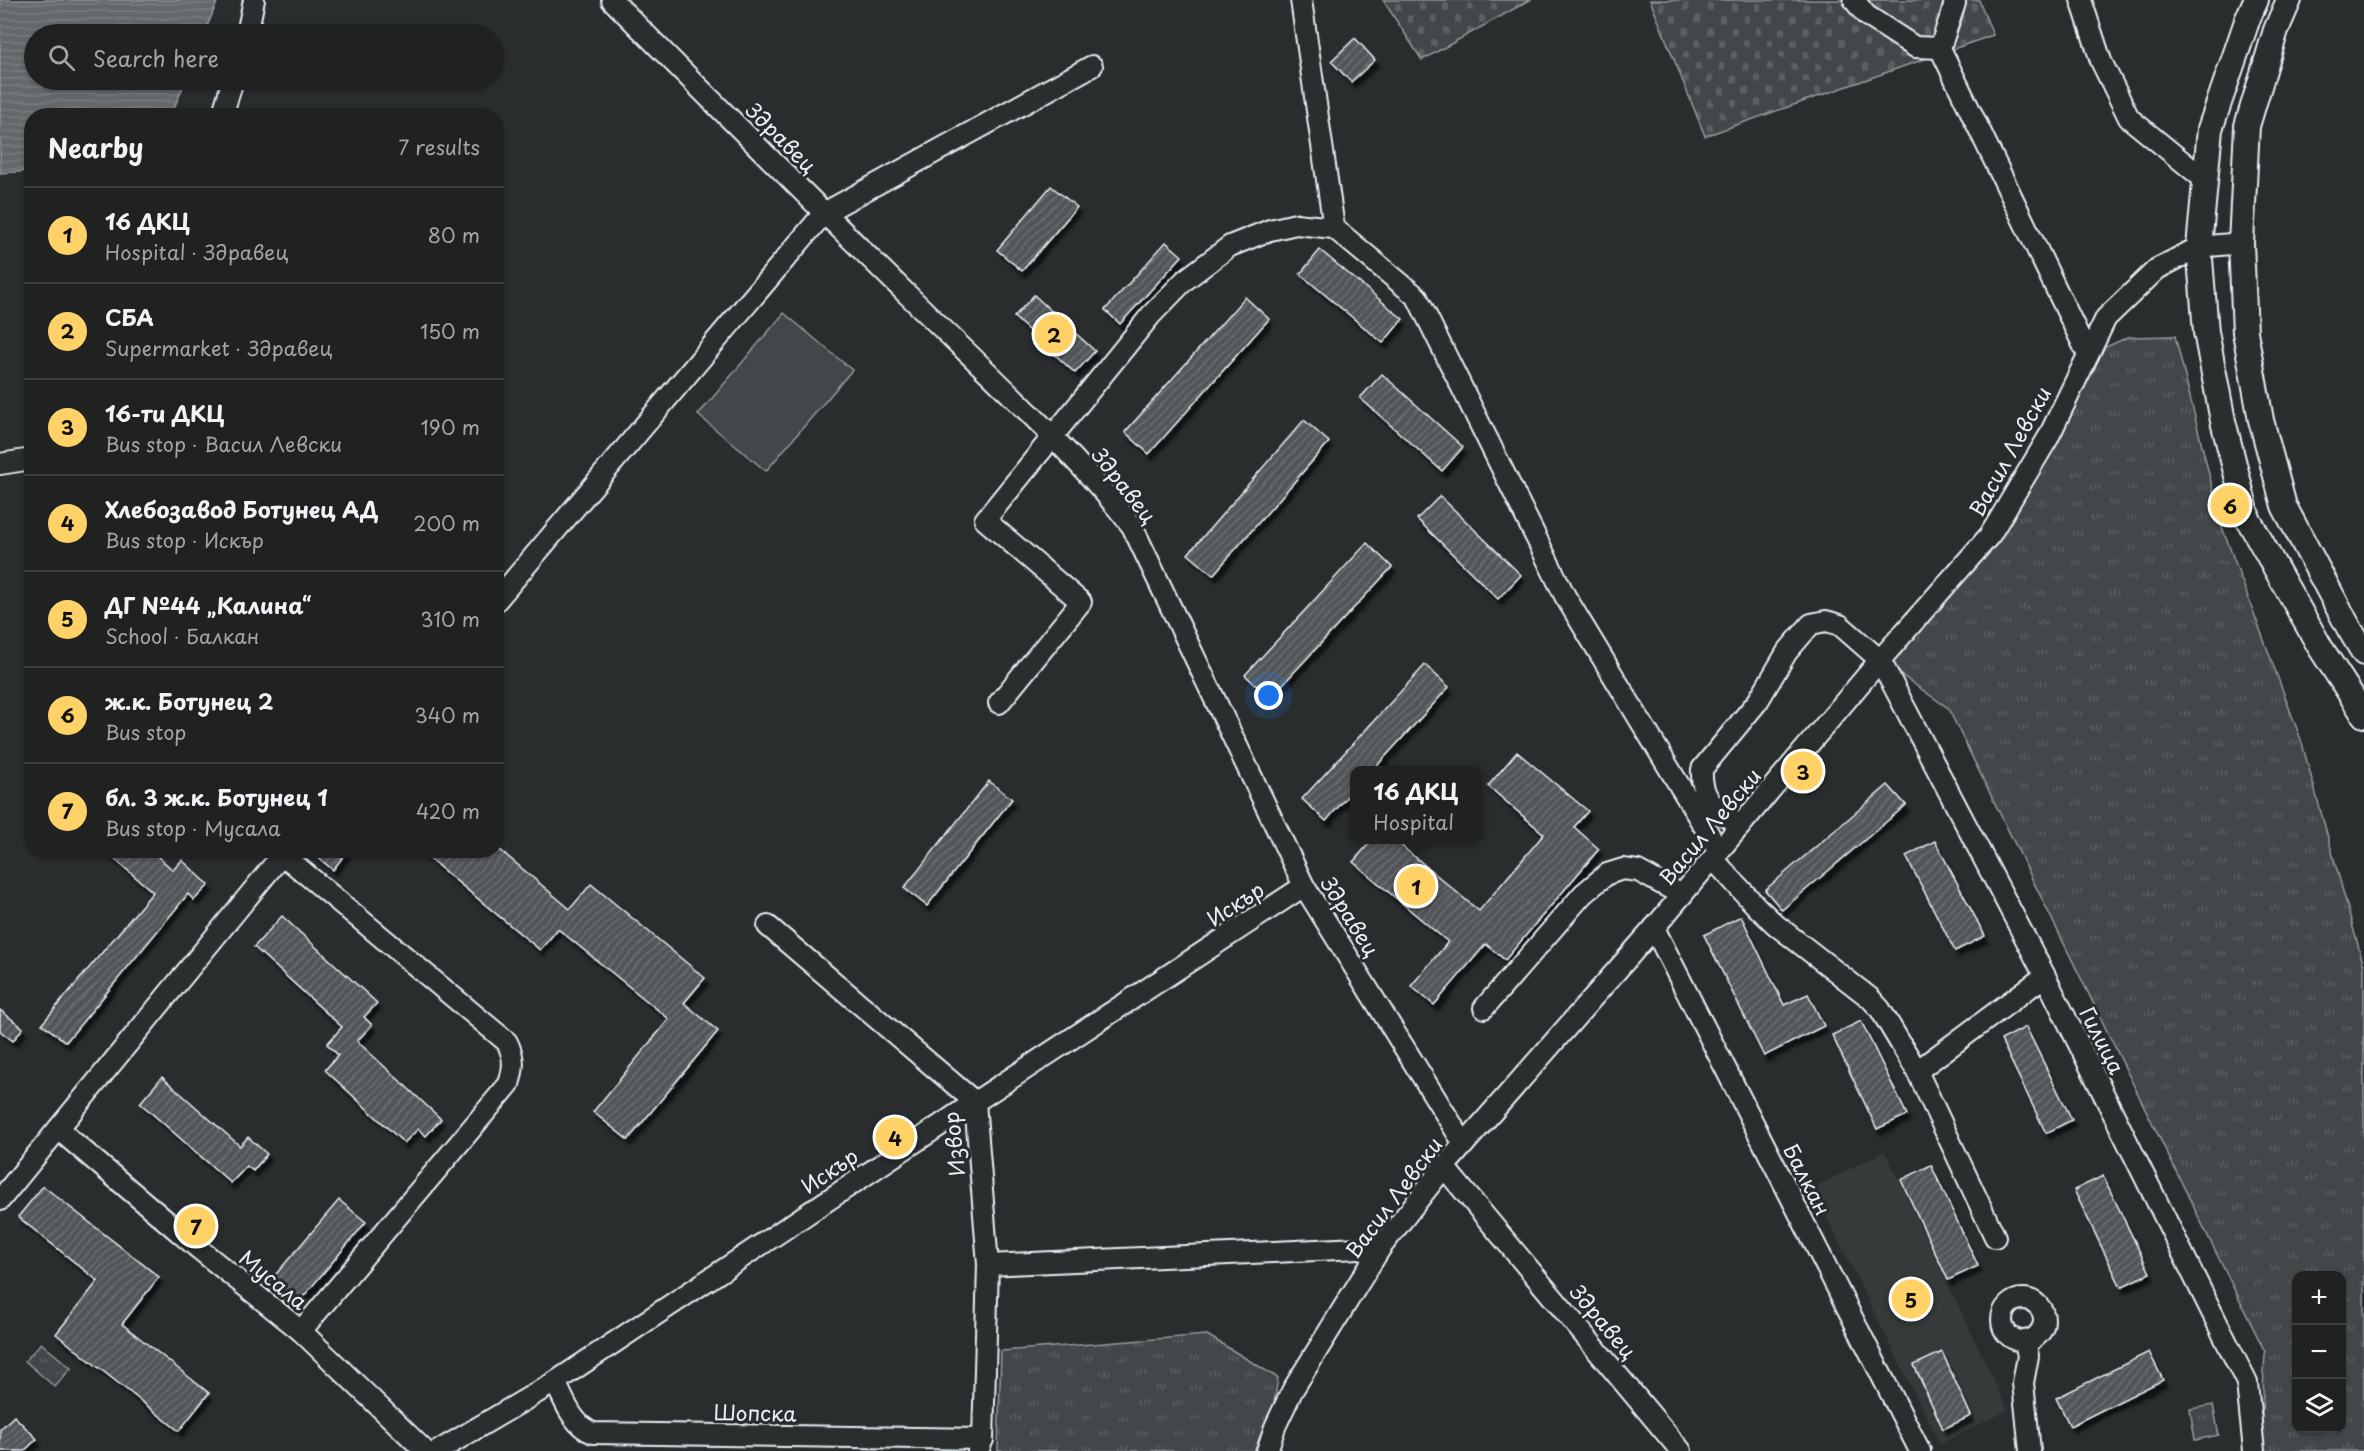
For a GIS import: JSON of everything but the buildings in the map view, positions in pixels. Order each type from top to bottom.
[{"type":"main road","points":[[2256,0],[2210,129],[2199,247],[2206,332],[2223,421],[2248,519],[2320,647],[2364,715]]},
{"type":"main road","points":[[2289,0],[2276,30],[2247,126],[2241,243],[2245,332],[2261,420],[2284,506],[2364,652]]},
{"type":"street","points":[[249,24],[254,0]]},
{"type":"street","name":"Здравец","points":[[612,0],[824,213],[1053,437],[1098,483],[1132,526],[1304,886],[1464,1144]]},
{"type":"street","points":[[1301,0],[1334,228]]},
{"type":"street","points":[[1854,0],[1866,15],[1915,47],[1940,48]]},
{"type":"street","points":[[1954,0],[1940,48],[2088,355]]},
{"type":"street","points":[[2081,0],[2101,61],[2129,118],[2205,180]]},
{"type":"street","points":[[504,592],[824,213],[1092,66]]},
{"type":"street","points":[[224,108],[230,90]]},
{"type":"street","points":[[999,703],[1081,602],[985,520],[1151,315],[1185,280],[1230,246],[1270,230],[1296,224],[1334,228],[1417,297],[1565,596],[1716,855],[1756,908],[1870,998],[1880,1009],[1917,1071],[1995,1237]]},
{"type":"street","points":[[2199,247],[2241,243]]},
{"type":"street","name":"Васил Левски","points":[[1268,1451],[1275,1427],[1292,1391],[1381,1247],[1444,1167],[1654,928],[1880,660],[1990,535],[2048,438],[2106,318],[2157,268],[2199,247]]},
{"type":"street","points":[[0,464],[24,460]]},
{"type":"street","points":[[1740,826],[1707,799],[1701,784],[1702,769],[1758,701],[1787,652],[1811,624],[1826,621],[1840,625],[1880,660]]},
{"type":"street","name":"Гилица","points":[[1880,660],[2045,976],[2247,1383],[2254,1451]]},
{"type":"street","points":[[0,1200],[280,858]]},
{"type":"street","points":[[290,858],[507,1042],[514,1056],[514,1070],[509,1084],[301,1331]]},
{"type":"street","points":[[1484,1008],[1584,894],[1607,874],[1623,868],[1638,871],[1682,894]]},
{"type":"street","name":"Искър","points":[[438,1451],[555,1382],[1304,886]]},
{"type":"street","name":"Извор","points":[[768,926],[975,1102],[988,1265],[981,1445]]},
{"type":"street","name":"Балкан","points":[[1654,928],[1920,1451]]},
{"type":"street","points":[[1917,1071],[2045,976]]},
{"type":"street","name":"Мусала","points":[[58,1129],[198,1250],[301,1331],[425,1451]]},
{"type":"street","name":"Здравец","points":[[1444,1167],[1681,1451]]},
{"type":"street","points":[[988,1265],[1381,1247]]},
{"type":"street","points":[[2025,1341],[2028,1356],[2023,1383],[2030,1451]]},
{"type":"street","name":"Шопска","points":[[555,1382],[575,1420],[583,1430],[593,1434],[981,1445]]},
{"type":"shaded area","points":[[0,0],[218,0],[208,24],[24,24],[24,90],[182,90],[174,108],[24,108],[24,171],[0,173]]},
{"type":"shaded area","points":[[1885,1151],[2008,1410],[1940,1444],[1812,1188]]},
{"type":"green space","points":[[1383,0],[1530,0],[1422,60]]},
{"type":"green space","points":[[1650,0],[1979,0],[1993,35],[1705,136]]},
{"type":"green space","points":[[784,313],[852,370],[766,471],[698,415]]},
{"type":"green space","points":[[2175,336],[2222,527],[2301,740],[2364,967],[2364,1451],[2260,1451],[2265,1352],[1948,708],[1880,660],[1990,535],[2088,355],[2128,337]]},
{"type":"green space","points":[[1207,1335],[1278,1378],[1273,1409],[1254,1451],[998,1451],[1001,1351]]},
{"type":"green space","points":[[41,1343],[71,1368],[55,1387],[25,1361]]},
{"type":"green space","points":[[2213,1405],[2219,1435],[2195,1440],[2190,1409]]},
{"type":"place","name":"СБА","points":[[1054,334]]},
{"type":"place","name":"ж.к. Ботунец 2","points":[[2230,505]]},
{"type":"place","name":"16-ти ДКЦ","points":[[1803,771]]},
{"type":"place","name":"16 ДКЦ","points":[[1416,886]]},
{"type":"place","name":"Хлебозавод Ботунец АД","points":[[895,1137]]},
{"type":"place","name":"бл. 3 ж.к. Ботунец 1","points":[[196,1226]]},
{"type":"place","name":"ДГ №44 „Калина“","points":[[1911,1299]]}]
